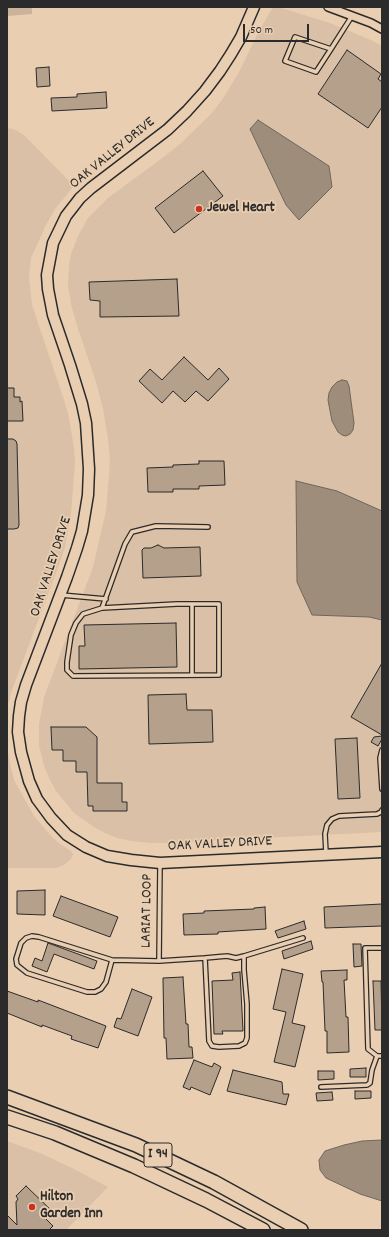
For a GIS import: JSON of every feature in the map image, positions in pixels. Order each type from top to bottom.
[{"type":"highway","name":"I 94","points":[[7,1097],[136,1145],[214,1182],[301,1230]]},
{"type":"highway","name":"I 94","points":[[7,1117],[54,1133],[134,1166],[206,1200],[264,1230]]},
{"type":"street","name":"OAK VALLEY DRIVE","points":[[254,7],[241,37],[220,71],[205,91],[167,130],[80,198],[66,216],[54,243],[49,260],[48,289],[53,315],[82,404],[86,429],[89,468],[88,495],[82,531],[72,563],[21,702],[18,732],[20,752],[29,781],[37,799],[51,818],[67,835],[86,847],[113,857],[160,862],[382,852]]},
{"type":"street","points":[[328,7],[382,29]]},
{"type":"lane","points":[[331,49],[295,37],[285,61],[316,72],[331,49],[352,16]]},
{"type":"lane","points":[[102,608],[125,544],[132,532],[156,526],[208,527]]},
{"type":"lane","points":[[60,594],[106,599]]},
{"type":"lane","points":[[177,604],[219,604],[219,675],[73,676],[67,670],[67,662],[76,623],[83,614],[102,608],[177,604]]},
{"type":"lane","points":[[192,604],[192,675]]},
{"type":"lane","points":[[382,750],[380,758],[382,789]]},
{"type":"lane","points":[[326,855],[325,834],[327,825],[332,819],[339,816],[377,814],[382,810]]},
{"type":"lane","name":"LARIAT LOOP","points":[[112,960],[106,982],[101,989],[95,992],[87,992],[27,973],[17,965],[16,959],[21,943],[26,938],[40,936],[112,960],[159,961],[160,862]]},
{"type":"lane","points":[[159,961],[227,956],[236,958],[303,938]]},
{"type":"lane","points":[[382,948],[365,948],[368,1049],[377,1056],[382,1056]]},
{"type":"lane","points":[[205,958],[209,1041],[212,1046],[219,1048],[239,1046],[245,1043],[247,1038],[247,1004],[244,956]]},
{"type":"lane","points":[[321,1087],[366,1085],[370,1083],[372,1070],[377,1056]]},
{"type":"shaded area","points":[[8,7],[32,7],[32,14],[8,16]]},
{"type":"shaded area","points":[[273,7],[278,7],[330,23],[382,46],[382,832],[168,843],[132,841],[117,838],[105,833],[74,813],[56,791],[50,780],[44,766],[39,745],[39,724],[44,697],[93,567],[106,511],[110,460],[103,409],[71,304],[68,285],[69,265],[71,254],[78,236],[88,218],[108,198],[180,144],[211,114],[222,100],[239,72],[259,31]]},
{"type":"shaded area","points":[[258,120],[329,166],[332,187],[299,220],[286,205],[250,129]]},
{"type":"shaded area","points":[[7,128],[13,129],[24,135],[74,186],[55,209],[46,225],[31,258],[29,276],[32,305],[68,413],[74,447],[75,463],[71,514],[65,547],[12,690],[8,704],[7,721]]},
{"type":"shaded area","points":[[342,380],[347,381],[349,386],[354,423],[353,430],[346,436],[338,432],[332,421],[328,400],[332,387],[337,382]]},
{"type":"shaded area","points":[[296,481],[337,491],[382,511],[382,620],[369,617],[312,615],[297,582]]},
{"type":"shaded area","points":[[7,746],[14,780],[34,816],[52,837],[73,854],[71,859],[64,865],[56,868],[7,868]]},
{"type":"shaded area","points":[[382,1140],[382,1201],[360,1194],[326,1178],[320,1170],[319,1160],[325,1151],[362,1141]]},
{"type":"shaded area","points":[[7,1141],[40,1153],[108,1187],[66,1230],[7,1230]]},
{"type":"building","points":[[347,50],[381,74],[378,79],[382,82],[382,107],[368,128],[318,94]]},
{"type":"building","points":[[49,67],[50,86],[37,87],[36,68]]},
{"type":"building","points":[[106,92],[107,108],[52,111],[51,98],[77,97],[77,94]]},
{"type":"building","points":[[203,171],[223,196],[174,233],[155,208]]},
{"type":"building","points":[[177,279],[179,316],[100,317],[100,301],[90,300],[89,282]]},
{"type":"building","points":[[184,357],[208,380],[219,368],[229,379],[208,401],[196,391],[185,402],[173,391],[162,403],[139,381],[150,369],[162,380]]},
{"type":"building","points":[[7,388],[14,388],[14,397],[20,397],[20,402],[22,401],[23,421],[7,421]]},
{"type":"building","points":[[7,439],[13,439],[17,444],[19,525],[18,528],[14,529],[7,529]]},
{"type":"building","points":[[199,461],[224,461],[225,485],[199,486],[199,489],[173,489],[173,492],[148,492],[147,468],[199,464]]},
{"type":"building","points":[[158,545],[164,548],[200,547],[201,576],[143,578],[142,550],[144,548],[151,548]]},
{"type":"building","points":[[176,623],[177,667],[79,669],[79,646],[85,646],[84,625]]},
{"type":"building","points":[[382,663],[382,735],[351,717]]},
{"type":"building","points":[[186,694],[187,710],[212,710],[213,742],[149,744],[148,695]]},
{"type":"building","points":[[51,727],[86,727],[97,737],[97,783],[122,783],[122,802],[127,802],[127,811],[93,811],[93,806],[88,806],[87,772],[76,772],[76,761],[63,761],[63,750],[52,750]]},
{"type":"building","points":[[382,736],[378,746],[371,742],[374,737]]},
{"type":"building","points":[[357,738],[360,798],[338,799],[335,739]]},
{"type":"building","points":[[45,890],[45,915],[17,914],[17,891]]},
{"type":"building","points":[[61,896],[118,917],[110,937],[53,916]]},
{"type":"building","points":[[382,904],[382,926],[325,928],[324,907]]},
{"type":"building","points":[[265,907],[266,929],[218,932],[218,934],[184,935],[183,914],[204,913],[204,911],[254,909]]},
{"type":"building","points":[[304,921],[306,929],[278,938],[275,931]]},
{"type":"building","points":[[311,941],[313,949],[284,959],[282,951]]},
{"type":"building","points":[[48,943],[97,961],[94,969],[54,954],[47,972],[32,966],[35,958],[42,961]]},
{"type":"building","points":[[353,944],[361,944],[362,966],[354,967]]},
{"type":"building","points":[[282,969],[303,974],[292,1023],[305,1026],[295,1067],[274,1062],[286,1012],[273,1009]]},
{"type":"building","points":[[347,970],[347,980],[344,980],[346,1017],[348,1017],[349,1052],[327,1053],[327,1031],[325,1031],[323,982],[321,971]]},
{"type":"building","points":[[240,972],[243,1031],[222,1031],[223,1034],[214,1034],[212,981],[233,980],[232,973]]},
{"type":"building","points":[[183,977],[186,1024],[188,1024],[189,1047],[192,1047],[193,1058],[167,1059],[166,1038],[164,1038],[163,978]]},
{"type":"building","points":[[373,981],[381,981],[382,1030],[375,1030]]},
{"type":"building","points":[[132,989],[152,997],[138,1036],[114,1027],[117,1018],[121,1019]]},
{"type":"building","points":[[7,991],[38,1002],[38,1000],[106,1026],[98,1048],[71,1039],[72,1036],[42,1025],[42,1027],[7,1013]]},
{"type":"building","points":[[194,1060],[212,1067],[214,1063],[221,1067],[210,1095],[191,1087],[190,1090],[183,1087]]},
{"type":"building","points":[[366,1068],[366,1077],[350,1077],[350,1069]]},
{"type":"building","points":[[233,1070],[282,1082],[283,1094],[289,1094],[286,1105],[227,1091]]},
{"type":"building","points":[[318,1071],[334,1071],[334,1079],[318,1080]]},
{"type":"building","points":[[355,1091],[371,1091],[371,1098],[355,1099]]},
{"type":"building","points":[[332,1092],[333,1100],[317,1101],[316,1093]]},
{"type":"building","name":"Hilton Garden Inn","points":[[26,1186],[52,1211],[45,1218],[53,1226],[49,1230],[7,1230],[7,1215],[17,1225],[16,1202],[18,1199],[16,1196]]},
{"type":"place","name":"Jewel Heart","points":[[199,209]]},
{"type":"place","name":"Hilton Garden Inn","points":[[32,1207]]}]
